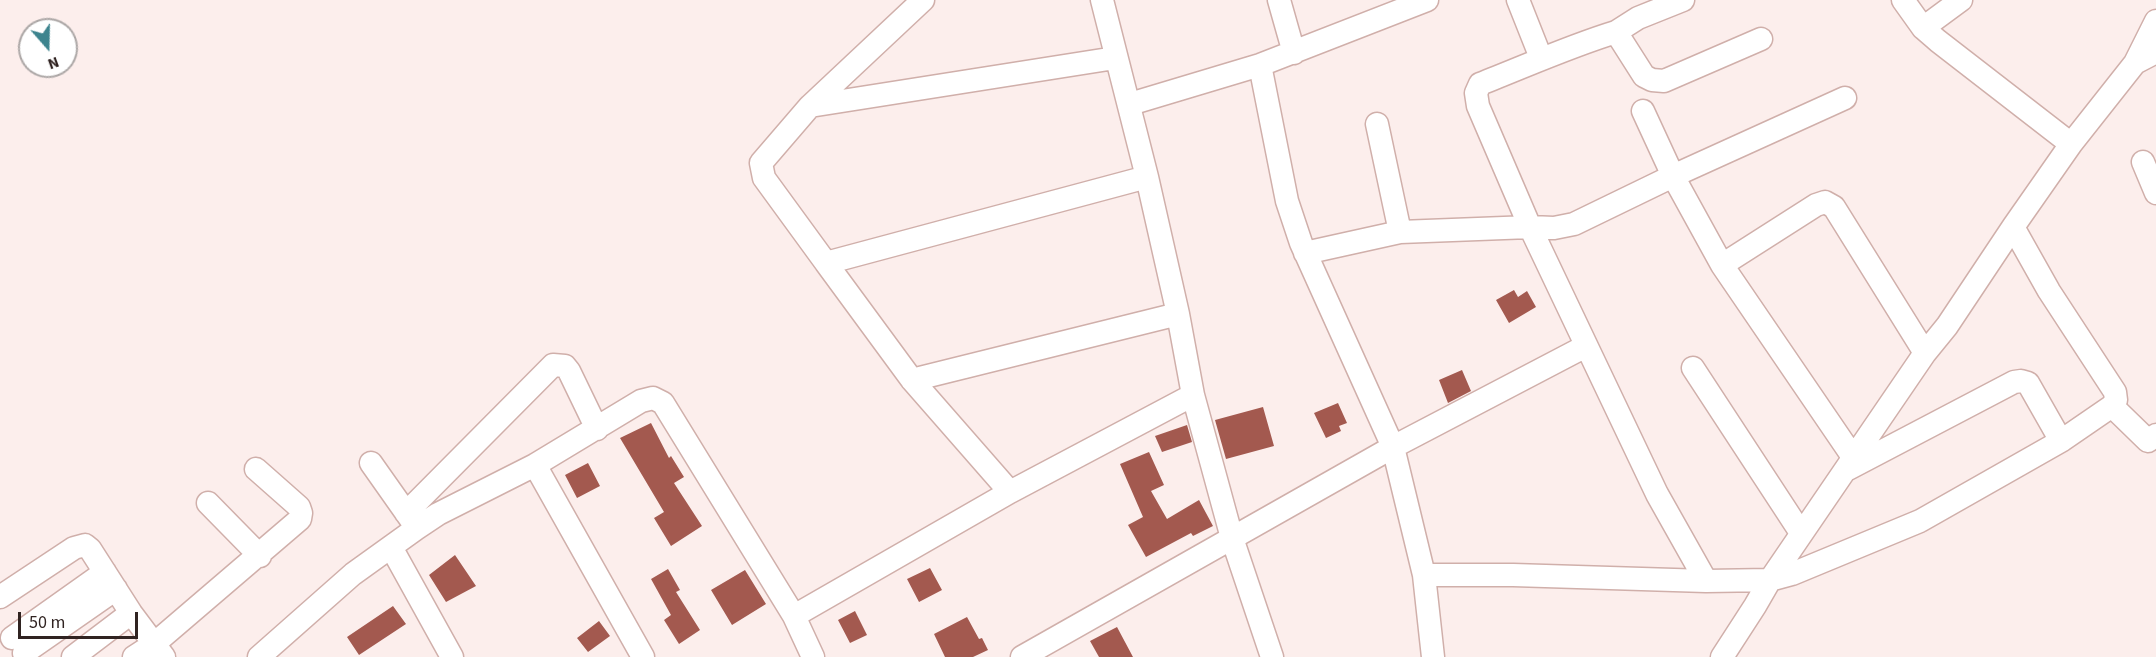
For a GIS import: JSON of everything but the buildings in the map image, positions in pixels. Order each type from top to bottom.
[{"type":"street","points":[[923,0],[810,106],[763,159],[761,168],[764,178],[912,380],[1010,492]]},
{"type":"street","points":[[1102,0],[1147,177],[1178,314],[1192,395],[1232,538],[1272,657]]},
{"type":"street","points":[[1279,0],[1294,53]]},
{"type":"street","points":[[1130,104],[1260,65],[1426,0]]},
{"type":"street","points":[[1518,0],[1541,58]]},
{"type":"street","points":[[1683,0],[1638,18],[1616,32],[1541,58],[1480,84],[1476,93],[1478,106],[1530,226],[1586,346],[1657,494],[1706,581]]},
{"type":"street","points":[[1903,0],[1923,28],[2071,144]]},
{"type":"street","points":[[1923,28],[1961,0]]},
{"type":"street","points":[[1722,657],[1801,533],[1925,353],[1947,326],[2071,144],[2150,57],[2156,21]]},
{"type":"street","points":[[1616,32],[1644,76],[1652,80],[1664,81],[1761,39]]},
{"type":"street","points":[[810,106],[1115,58]]},
{"type":"street","points":[[1260,65],[1287,201],[1305,253],[1394,447],[1424,575],[1433,657]]},
{"type":"street","points":[[1305,253],[1400,232],[1530,226],[1554,228],[1574,224],[1845,98]]},
{"type":"street","points":[[1642,111],[1673,176],[1722,265],[1849,464]]},
{"type":"street","points":[[1377,124],[1400,232]]},
{"type":"street","points":[[2143,162],[2156,193]]},
{"type":"street","points":[[826,263],[1147,177]]},
{"type":"street","points":[[1722,265],[1816,205],[1825,202],[1834,207],[1925,353]]},
{"type":"street","points":[[1424,575],[1513,575],[1706,581],[1770,580],[1792,574],[1920,521],[2061,441],[2112,406],[2116,400],[2115,392],[2049,291],[2013,227]]},
{"type":"street","points":[[912,380],[1178,314]]},
{"type":"street","points":[[1022,657],[1394,447],[1586,346]]},
{"type":"street","points":[[259,657],[353,574],[391,547],[412,520],[553,366],[565,366],[569,371],[597,429]]},
{"type":"street","points":[[1693,368],[1801,533]]},
{"type":"street","points":[[1849,464],[2014,382],[2021,381],[2028,383],[2061,441]]},
{"type":"street","points":[[794,616],[1010,492],[1192,395]]},
{"type":"street","points":[[412,520],[438,514],[535,465],[641,401],[653,398],[663,403],[794,616],[813,657]]},
{"type":"street","points":[[2112,406],[2148,441],[2156,435]]},
{"type":"street","points":[[371,463],[412,520]]},
{"type":"street","points":[[535,465],[643,657]]},
{"type":"street","points":[[134,657],[159,650],[300,519],[299,507],[256,470]]},
{"type":"street","points":[[208,503],[260,555]]},
{"type":"street","points":[[0,597],[79,545],[85,545],[159,650]]},
{"type":"street","points":[[391,547],[452,657]]},
{"type":"street","points":[[12,643],[110,580]]},
{"type":"street","points":[[73,657],[131,613]]}]
